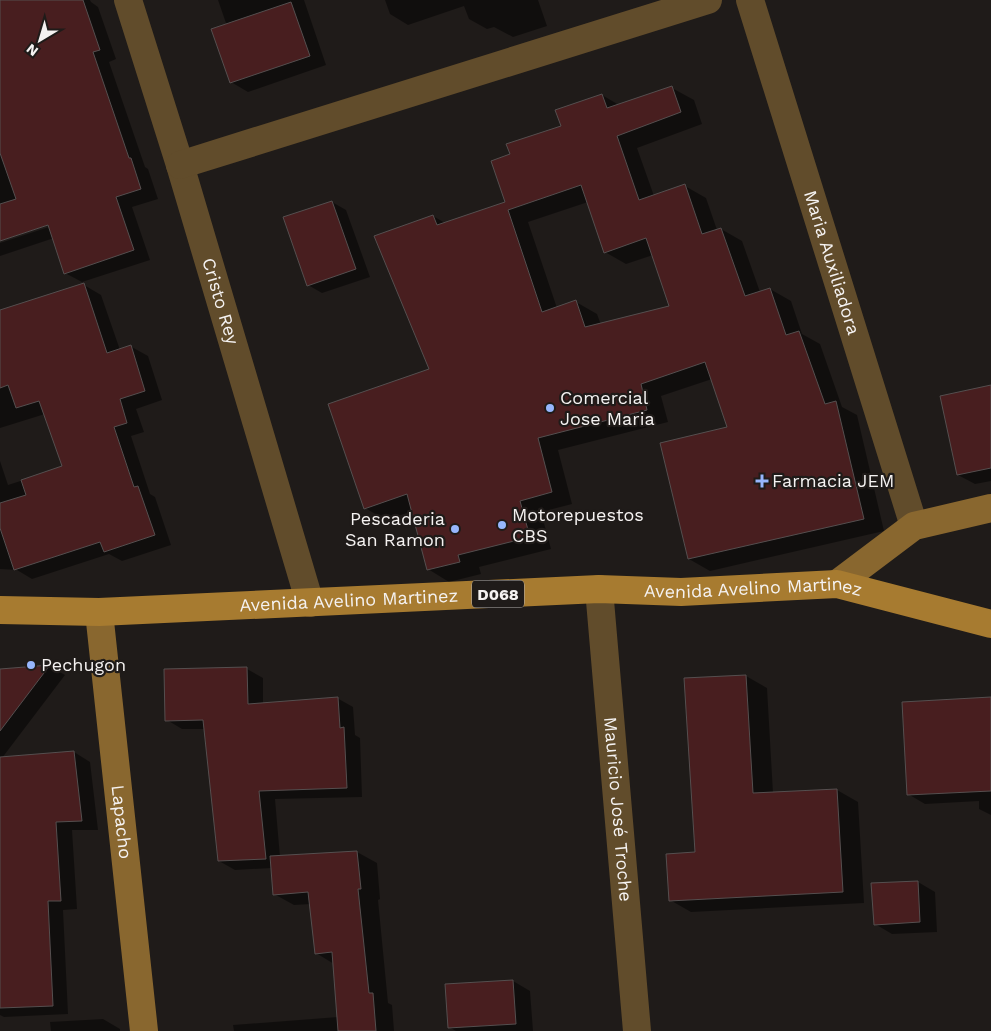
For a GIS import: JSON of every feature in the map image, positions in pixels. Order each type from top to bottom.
[{"type":"main road","name":"Avenida Avelino Martinez","points":[[0,610],[99,612],[599,589],[681,592],[837,584],[991,624]]},
{"type":"street","name":"Cristo Rey","points":[[128,0],[180,165],[310,603]]},
{"type":"street","points":[[180,165],[708,0]]},
{"type":"street","name":"Maria Auxiliadora","points":[[750,0],[914,526]]},
{"type":"street","points":[[837,584],[914,526],[991,508]]},
{"type":"street","name":"Mauricio José Troche","points":[[599,589],[636,1031]]},
{"type":"street","name":"Lapacho","points":[[99,612],[144,1031]]},
{"type":"building","points":[[0,0],[83,0],[100,50],[93,52],[141,189],[116,197],[134,250],[64,274],[48,225],[0,241],[0,204],[16,199],[0,153]]},
{"type":"building","points":[[291,2],[310,56],[230,83],[211,29]]},
{"type":"building","points":[[672,86],[681,112],[617,136],[639,200],[685,184],[702,234],[721,228],[745,296],[770,288],[786,335],[799,331],[825,404],[836,401],[864,519],[688,559],[660,443],[727,427],[705,362],[641,384],[647,410],[538,438],[552,492],[520,501],[530,537],[458,555],[460,562],[427,570],[407,494],[364,509],[328,404],[429,369],[374,236],[433,215],[437,225],[505,202],[491,161],[510,154],[506,144],[561,126],[555,110],[602,94],[607,108]],"holes":[[[581,185],[604,253],[646,238],[669,306],[585,327],[576,300],[542,312],[508,210]]]},
{"type":"building","points":[[332,201],[356,269],[307,286],[283,217]]},
{"type":"building","points":[[84,283],[107,353],[131,345],[145,391],[120,399],[127,423],[114,427],[134,487],[138,486],[155,535],[104,552],[100,542],[14,570],[0,528],[0,503],[26,495],[21,480],[62,466],[39,401],[16,408],[8,385],[0,388],[0,310]]},
{"type":"building","points":[[991,385],[991,468],[957,475],[940,396]]},
{"type":"building","points":[[50,665],[0,731],[0,669]]},
{"type":"building","points":[[247,667],[248,704],[338,697],[340,728],[344,727],[347,788],[259,791],[266,859],[218,861],[203,720],[165,721],[164,669]]},
{"type":"building","points":[[746,675],[753,793],[837,789],[843,892],[669,901],[666,854],[695,852],[684,678]]},
{"type":"building","points":[[991,697],[991,791],[907,795],[902,702]]},
{"type":"building","points":[[74,751],[82,821],[56,822],[61,901],[48,901],[53,1006],[0,1008],[0,757]]},
{"type":"building","points":[[357,851],[361,889],[358,889],[369,993],[373,993],[376,1031],[338,1031],[332,952],[315,954],[308,892],[273,895],[270,856]]},
{"type":"building","points":[[918,881],[920,922],[874,925],[871,883]]},
{"type":"building","points":[[513,980],[516,1024],[448,1028],[445,984]]},
{"type":"place","name":"Comercial Jose Maria","points":[[550,408]]},
{"type":"place","name":"Farmacia JEM","points":[[762,481]]},
{"type":"place","name":"Motorepuestos CBS","points":[[502,525]]},
{"type":"place","name":"Pescaderia San Ramon","points":[[455,529]]},
{"type":"place","name":"Pechugon","points":[[31,665]]}]
